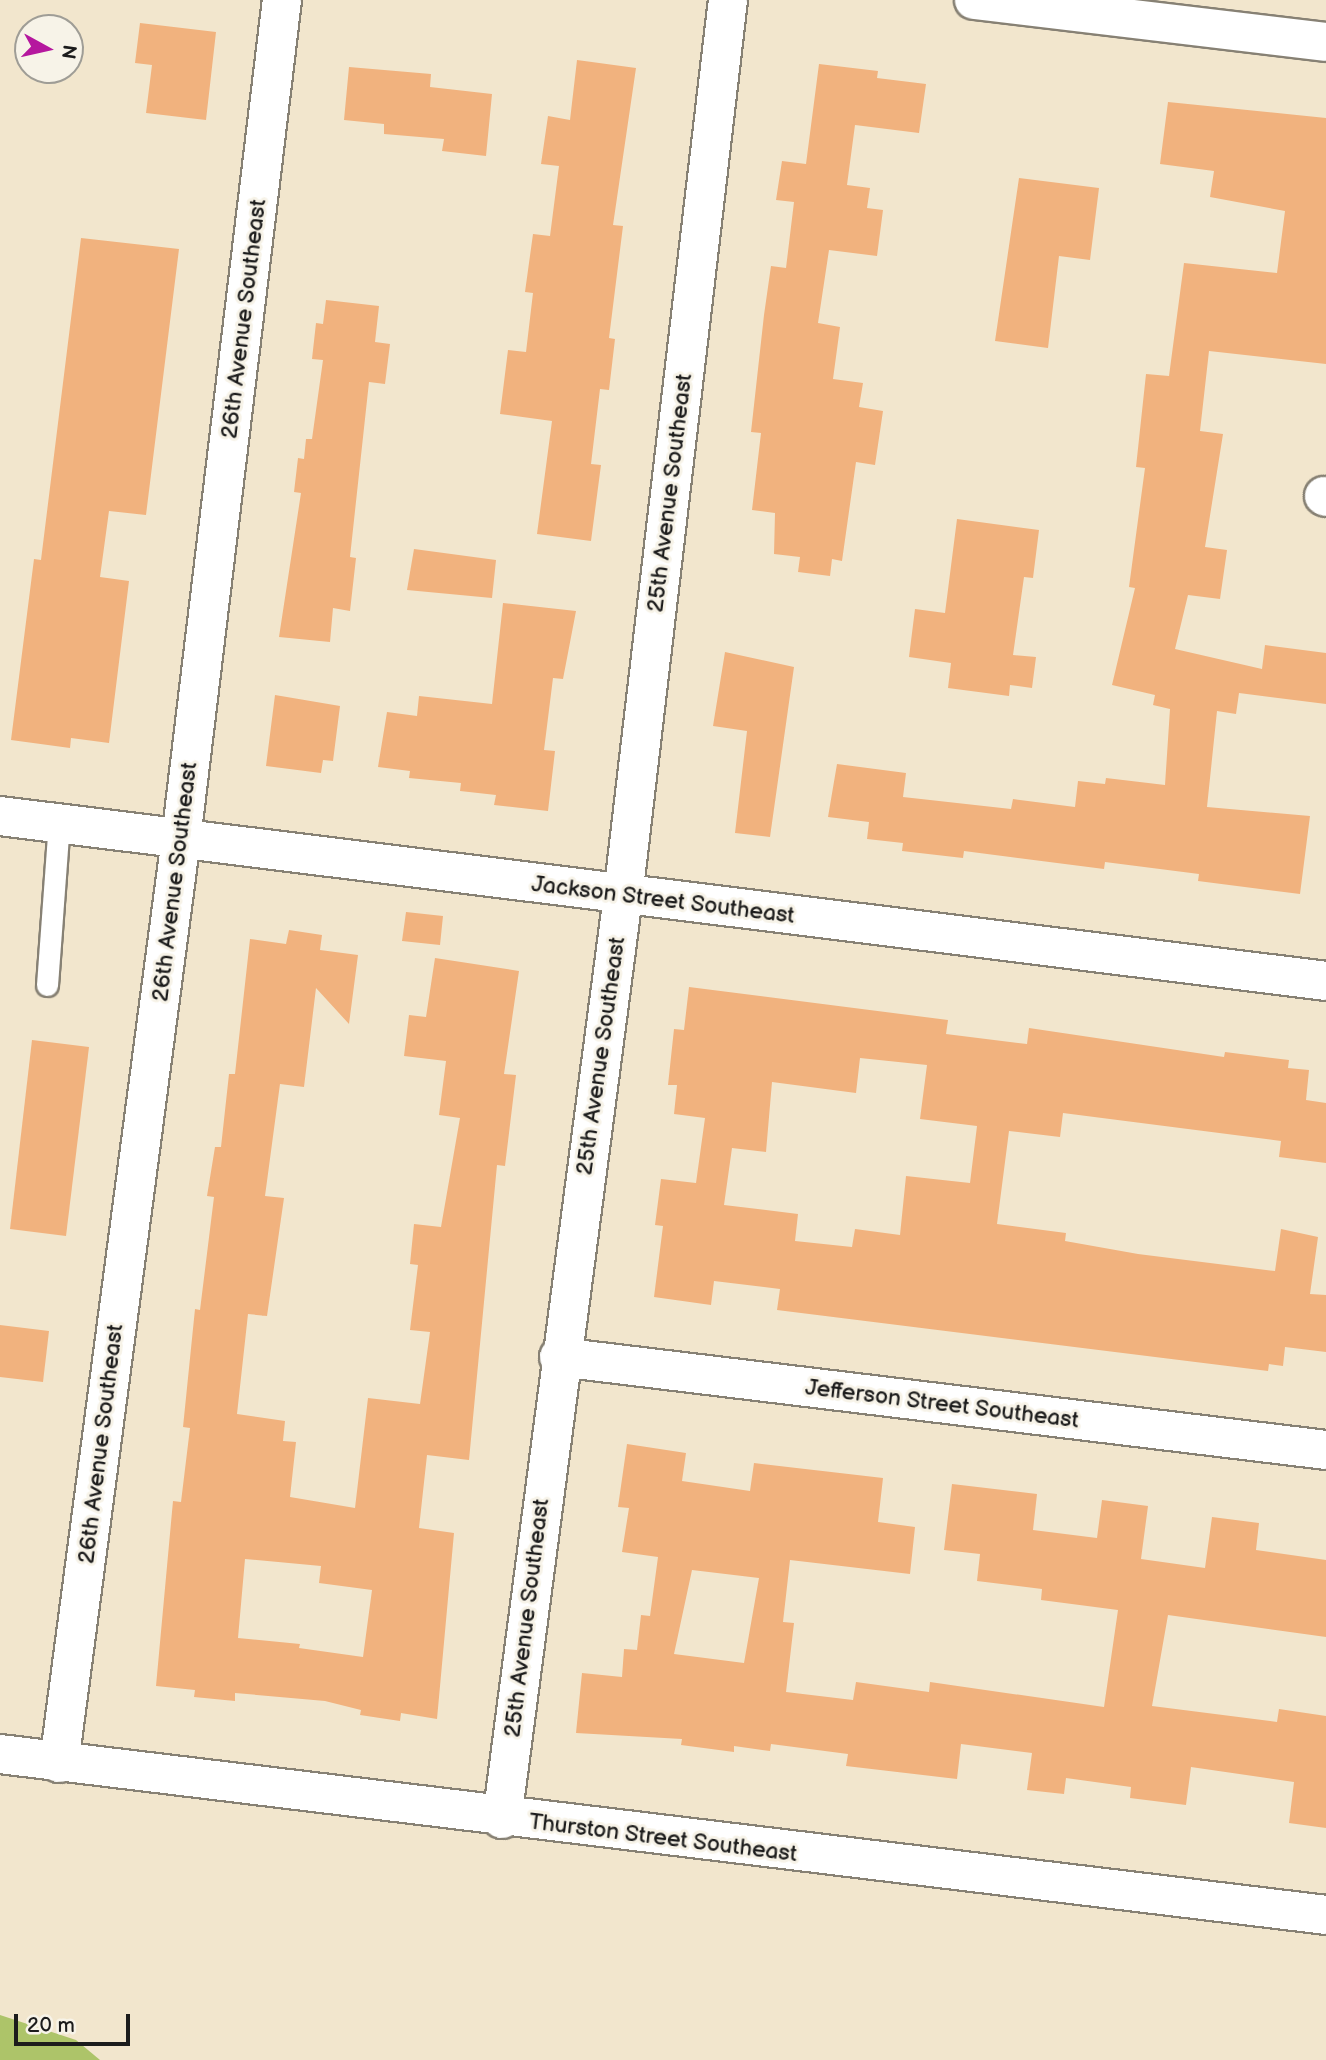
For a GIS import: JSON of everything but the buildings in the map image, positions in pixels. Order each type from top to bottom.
[{"type":"street","name":"26th Avenue Southeast","points":[[60,1763],[181,839],[282,0]]},
{"type":"street","name":"25th Avenue Southeast","points":[[502,1819],[559,1357],[623,896],[728,0]]},
{"type":"street","points":[[974,0],[1326,43]]},
{"type":"street","name":"Jackson Street Southeast","points":[[0,816],[623,896],[1326,981]]},
{"type":"street","name":"Jefferson Street Southeast","points":[[559,1357],[1326,1450]]},
{"type":"street","name":"Thurston Street Southeast","points":[[0,1754],[502,1819],[1326,1915]]},
{"type":"lane","points":[[47,985],[59,823]]},
{"type":"green space","points":[[0,2015],[76,2040],[100,2060],[0,2060]]}]
